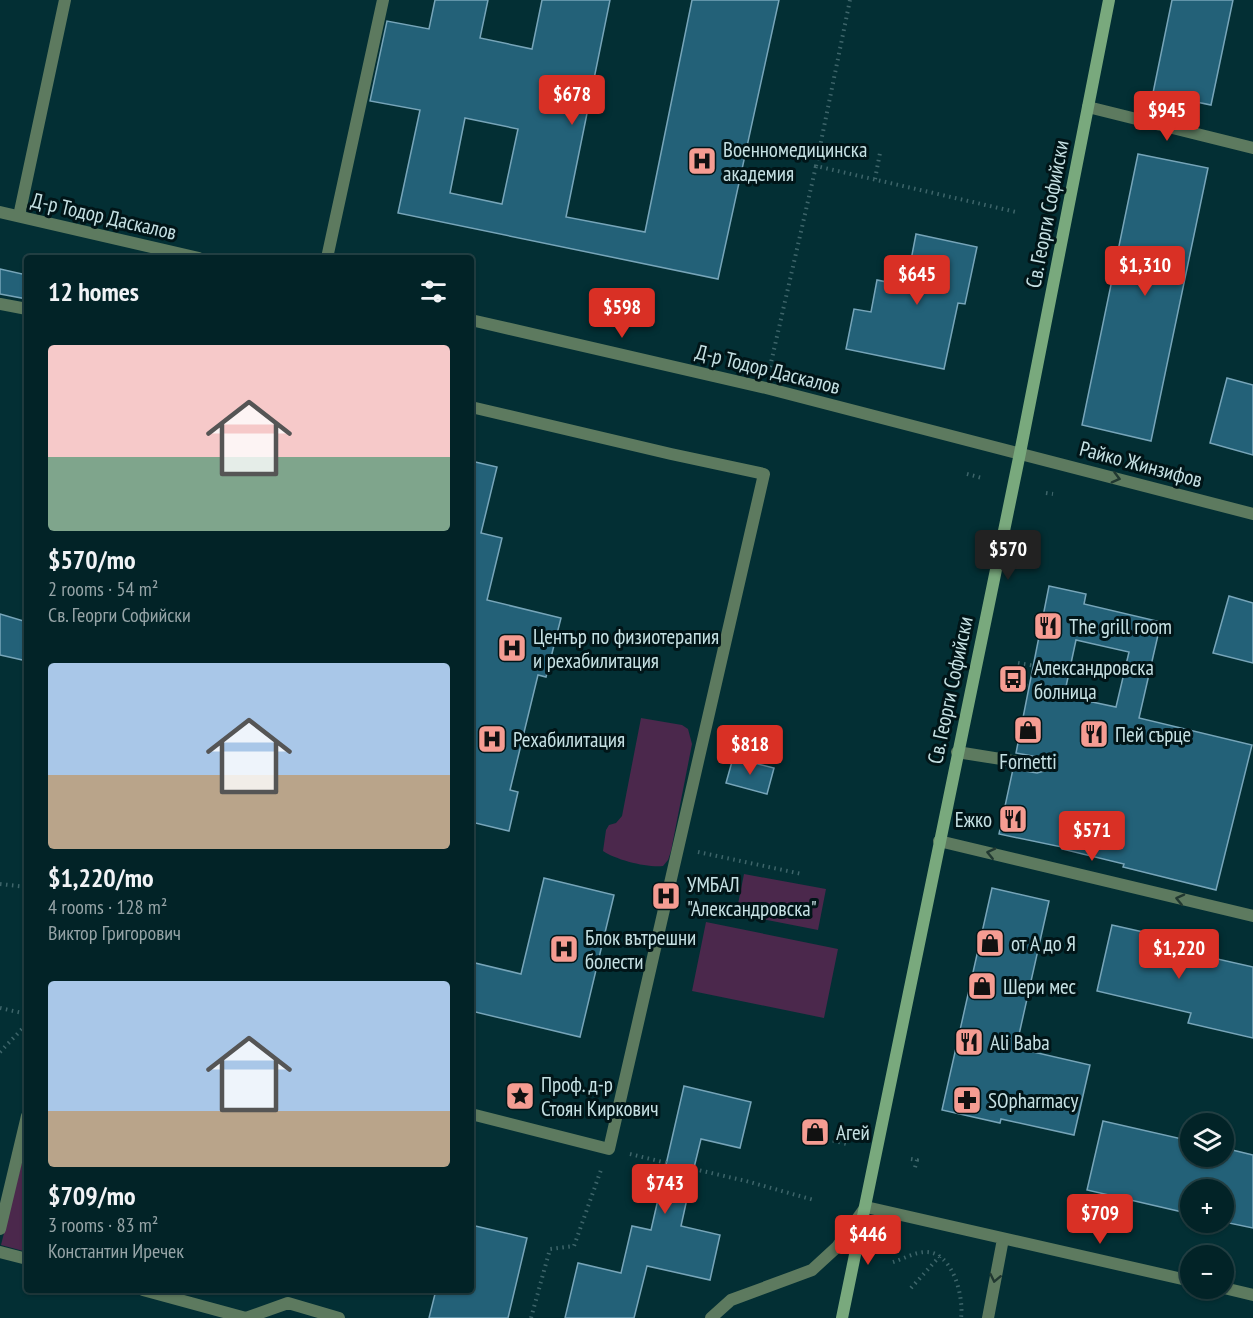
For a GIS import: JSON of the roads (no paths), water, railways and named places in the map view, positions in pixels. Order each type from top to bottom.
[{"type":"main road","name":"Св. Георги Софийски","points":[[842,1318],[1020,453],[1109,0]]},
{"type":"street","points":[[19,216],[65,0]]},
{"type":"street","points":[[328,255],[383,0]]},
{"type":"street","points":[[1088,106],[1253,148]]},
{"type":"street","name":"Д-р Тодор Даскалов","points":[[0,212],[186,255]]},
{"type":"street","points":[[0,304],[24,308]]},
{"type":"street","name":"Д-р Тодор Даскалов","points":[[474,321],[766,388],[1020,453]]},
{"type":"street","points":[[474,408],[764,474],[609,1149],[474,1115]]},
{"type":"street","name":"Райко Жинзифов","points":[[1020,453],[1253,513]]},
{"type":"street","points":[[957,752],[1038,765]]},
{"type":"street","points":[[939,841],[1253,916]]},
{"type":"street","points":[[0,1229],[24,1129]]},
{"type":"street","points":[[711,1318],[731,1300],[812,1269],[837,1247],[866,1207],[1180,1279]]},
{"type":"street","points":[[988,1318],[1003,1239]]},
{"type":"street","points":[[0,1252],[24,1258]]},
{"type":"street","points":[[1234,1290],[1253,1295]]},
{"type":"street","points":[[154,1293],[246,1318],[288,1303],[339,1318]]},
{"type":"place","name":"Военномедицинска академия","points":[[702,161]]},
{"type":"place","name":"The grill room","points":[[1048,626]]},
{"type":"place","name":"Център по физиотерапия и рехабилитация","points":[[512,648]]},
{"type":"place","name":"Александровска болница","points":[[1013,679]]},
{"type":"place","name":"Fornetti","points":[[1028,730]]},
{"type":"place","name":"Пей сърце","points":[[1094,734]]},
{"type":"place","name":"Рехабилитация","points":[[492,739]]},
{"type":"place","name":"Ежко","points":[[1013,819]]},
{"type":"place","name":"УМБАЛ \"Александровска\"","points":[[666,896]]},
{"type":"place","name":"от А до Я","points":[[990,943]]},
{"type":"place","name":"Блок вътрешни болести","points":[[564,949]]},
{"type":"place","name":"Шери мес","points":[[982,986]]},
{"type":"place","name":"Ali Baba","points":[[969,1042]]},
{"type":"place","name":"Проф. д-р Стоян Киркович","points":[[520,1096]]},
{"type":"place","name":"SOpharmacy","points":[[967,1100]]},
{"type":"place","name":"Агей","points":[[815,1132]]}]
